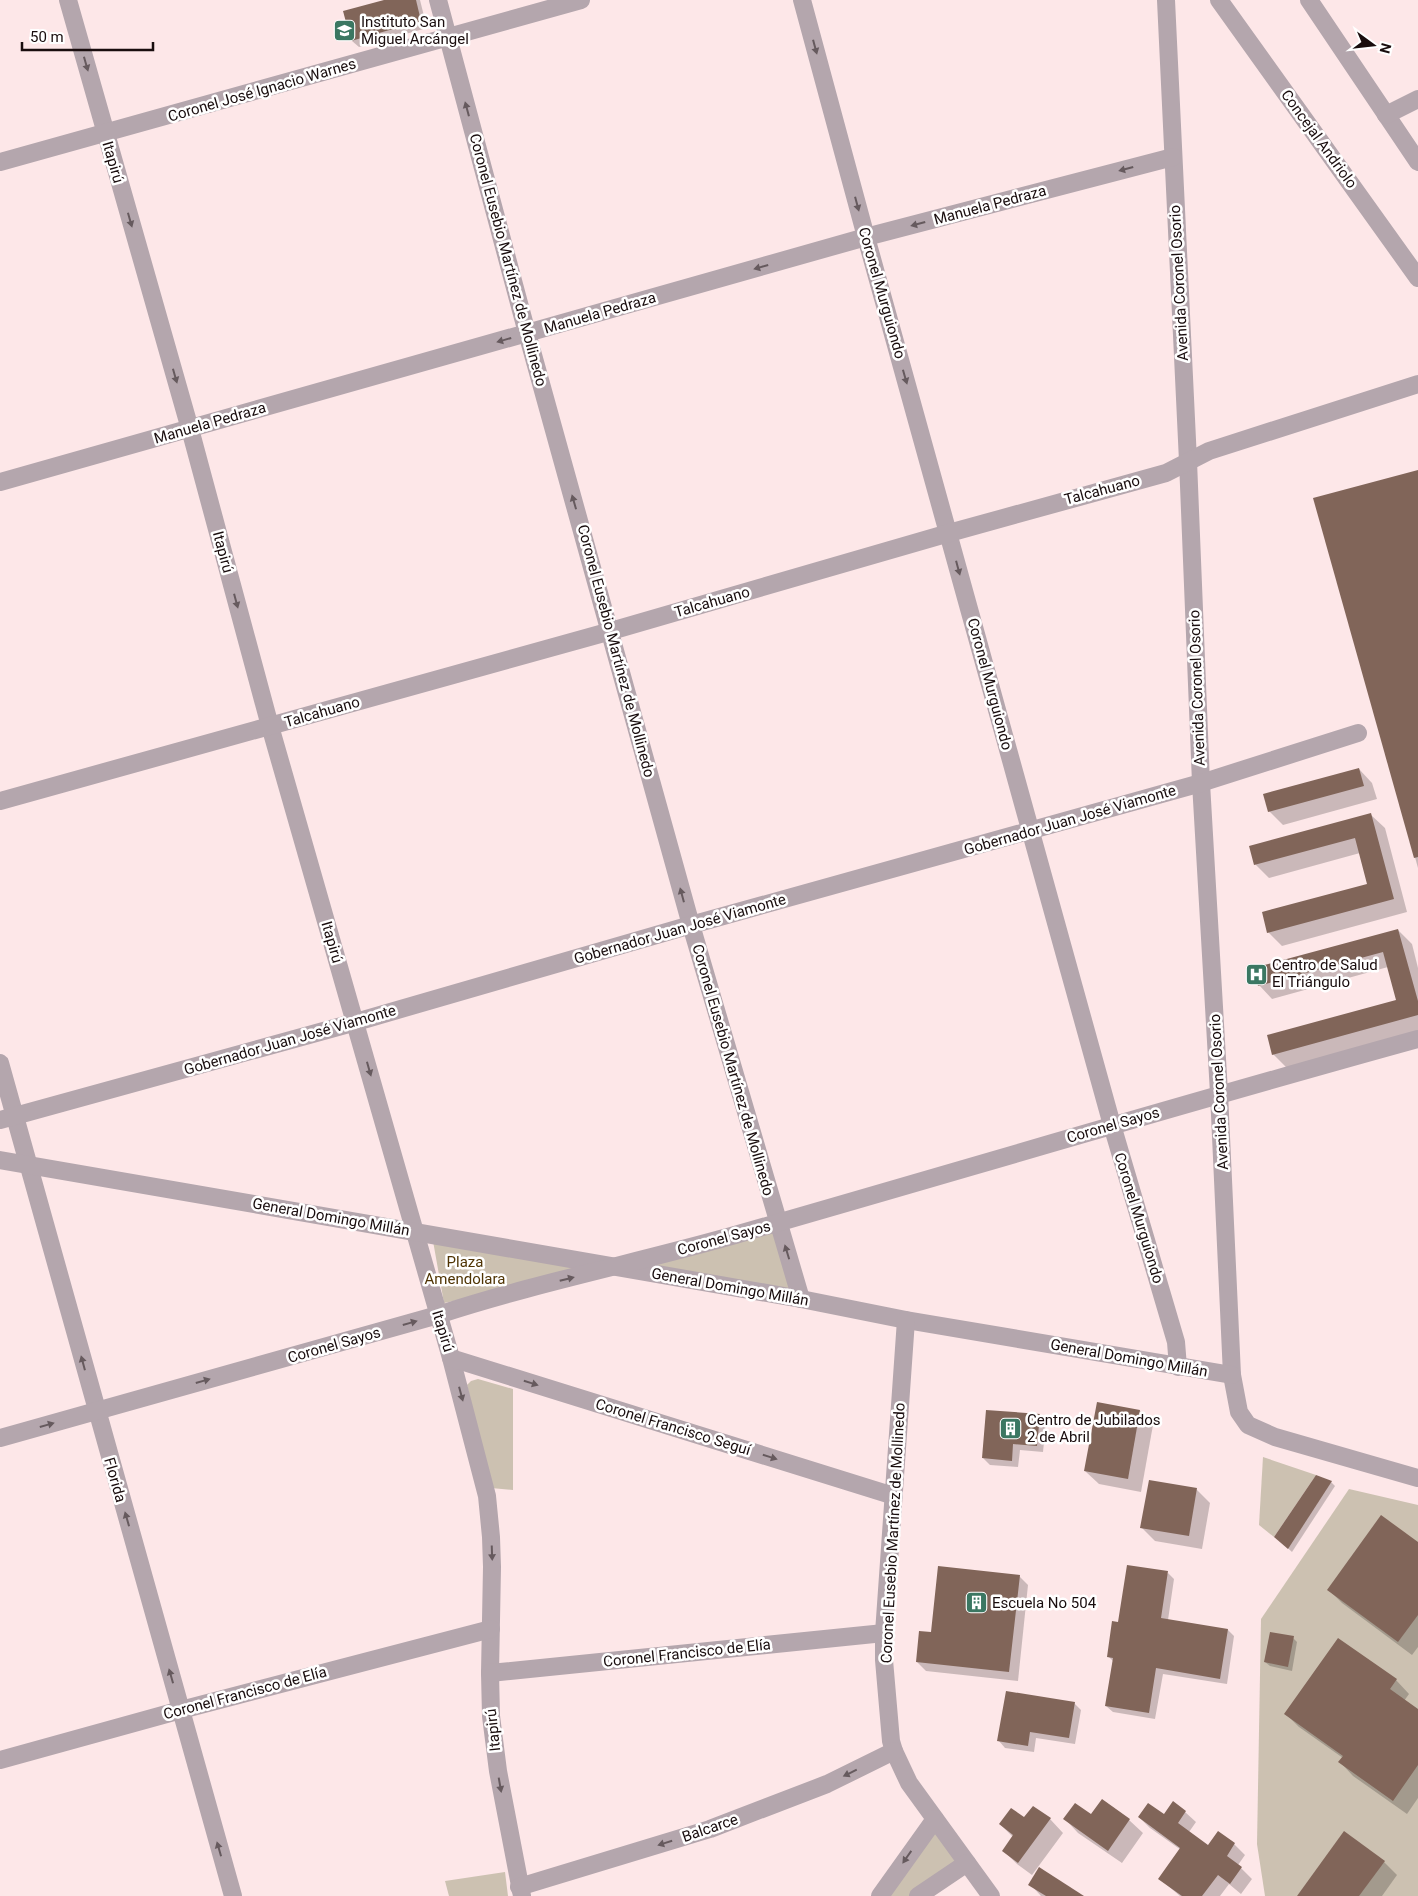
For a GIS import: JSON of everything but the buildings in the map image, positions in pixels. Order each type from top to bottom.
[{"type":"street","name":"Itapirú","points":[[68,0],[190,429],[270,726],[451,1358],[487,1496],[491,1536],[491,1716],[498,1771],[521,1892]]},
{"type":"street","name":"Coronel Eusebio Martínez de Mollinedo","points":[[438,0],[527,333],[691,925],[801,1299]]},
{"type":"street","name":"Coronel José Ignacio Warnes","points":[[0,162],[581,0]]},
{"type":"street","name":"Coronel Murguiondo","points":[[802,0],[1112,1125],[1176,1342],[1178,1367]]},
{"type":"street","name":"Avenida Coronel Osorio","points":[[1166,0],[1201,783],[1219,1094],[1232,1375]]},
{"type":"street","name":"Concejal Andriolo","points":[[1219,0],[1418,278]]},
{"type":"street","points":[[1309,0],[1418,162]]},
{"type":"street","points":[[1386,115],[1418,98]]},
{"type":"street","name":"Manuela Pedraza","points":[[0,482],[866,237],[1173,157]]},
{"type":"street","name":"Talcahuano","points":[[0,801],[611,631],[948,532],[1166,473],[1208,452],[1418,384]]},
{"type":"street","name":"Gobernador Juan José Viamonte","points":[[8,1118],[356,1022],[691,925],[1201,783],[1358,733]]},
{"type":"street","name":"Coronel Sayos","points":[[0,1438],[438,1315],[488,1299],[778,1223],[1219,1094],[1418,1039]]},
{"type":"street","name":"Florida","points":[[0,1063],[8,1118],[30,1165],[96,1412],[232,1896]]},
{"type":"street","name":"General Domingo Millán","points":[[0,1160],[801,1299],[906,1320],[1232,1375]]},
{"type":"street","name":"Coronel Eusebio Martínez de Mollinedo","points":[[906,1320],[884,1633],[886,1688],[894,1751],[910,1783],[991,1896]]},
{"type":"street","name":"Coronel Francisco Seguí","points":[[451,1358],[894,1496]]},
{"type":"street","points":[[1232,1375],[1239,1412],[1248,1425],[1275,1437],[1418,1478]]},
{"type":"street","name":"Coronel Francisco de Elía","points":[[0,1760],[181,1710],[492,1629]]},
{"type":"street","name":"Coronel Francisco de Elía","points":[[490,1673],[884,1633]]},
{"type":"street","name":"Balcarce","points":[[521,1892],[710,1829],[827,1784],[894,1751]]},
{"type":"street","points":[[880,1896],[935,1819]]},
{"type":"street","points":[[918,1896],[967,1863]]},
{"type":"green space","points":[[778,1223],[801,1299],[616,1267]]},
{"type":"green space","name":"Plaza Amendolara","points":[[433,1241],[616,1267],[444,1303]]},
{"type":"green space","points":[[478,1379],[513,1389],[513,1490],[491,1488],[467,1385],[471,1381]]},
{"type":"green space","points":[[1263,1457],[1316,1475],[1274,1537],[1259,1525]]},
{"type":"green space","points":[[1349,1489],[1418,1505],[1418,1896],[1265,1896],[1257,1844],[1261,1619]]},
{"type":"green space","points":[[935,1819],[967,1863],[918,1896],[880,1896]]},
{"type":"green space","points":[[505,1872],[508,1896],[449,1896],[445,1881]]},
{"type":"place","name":"Instituto San Miguel Arcángel","points":[[345,31]]},
{"type":"place","name":"Centro de Salud El Triángulo","points":[[1256,974]]},
{"type":"place","name":"Centro de Jubilados 2 de Abril","points":[[1011,1429]]},
{"type":"place","name":"Escuela No 504","points":[[976,1603]]}]
